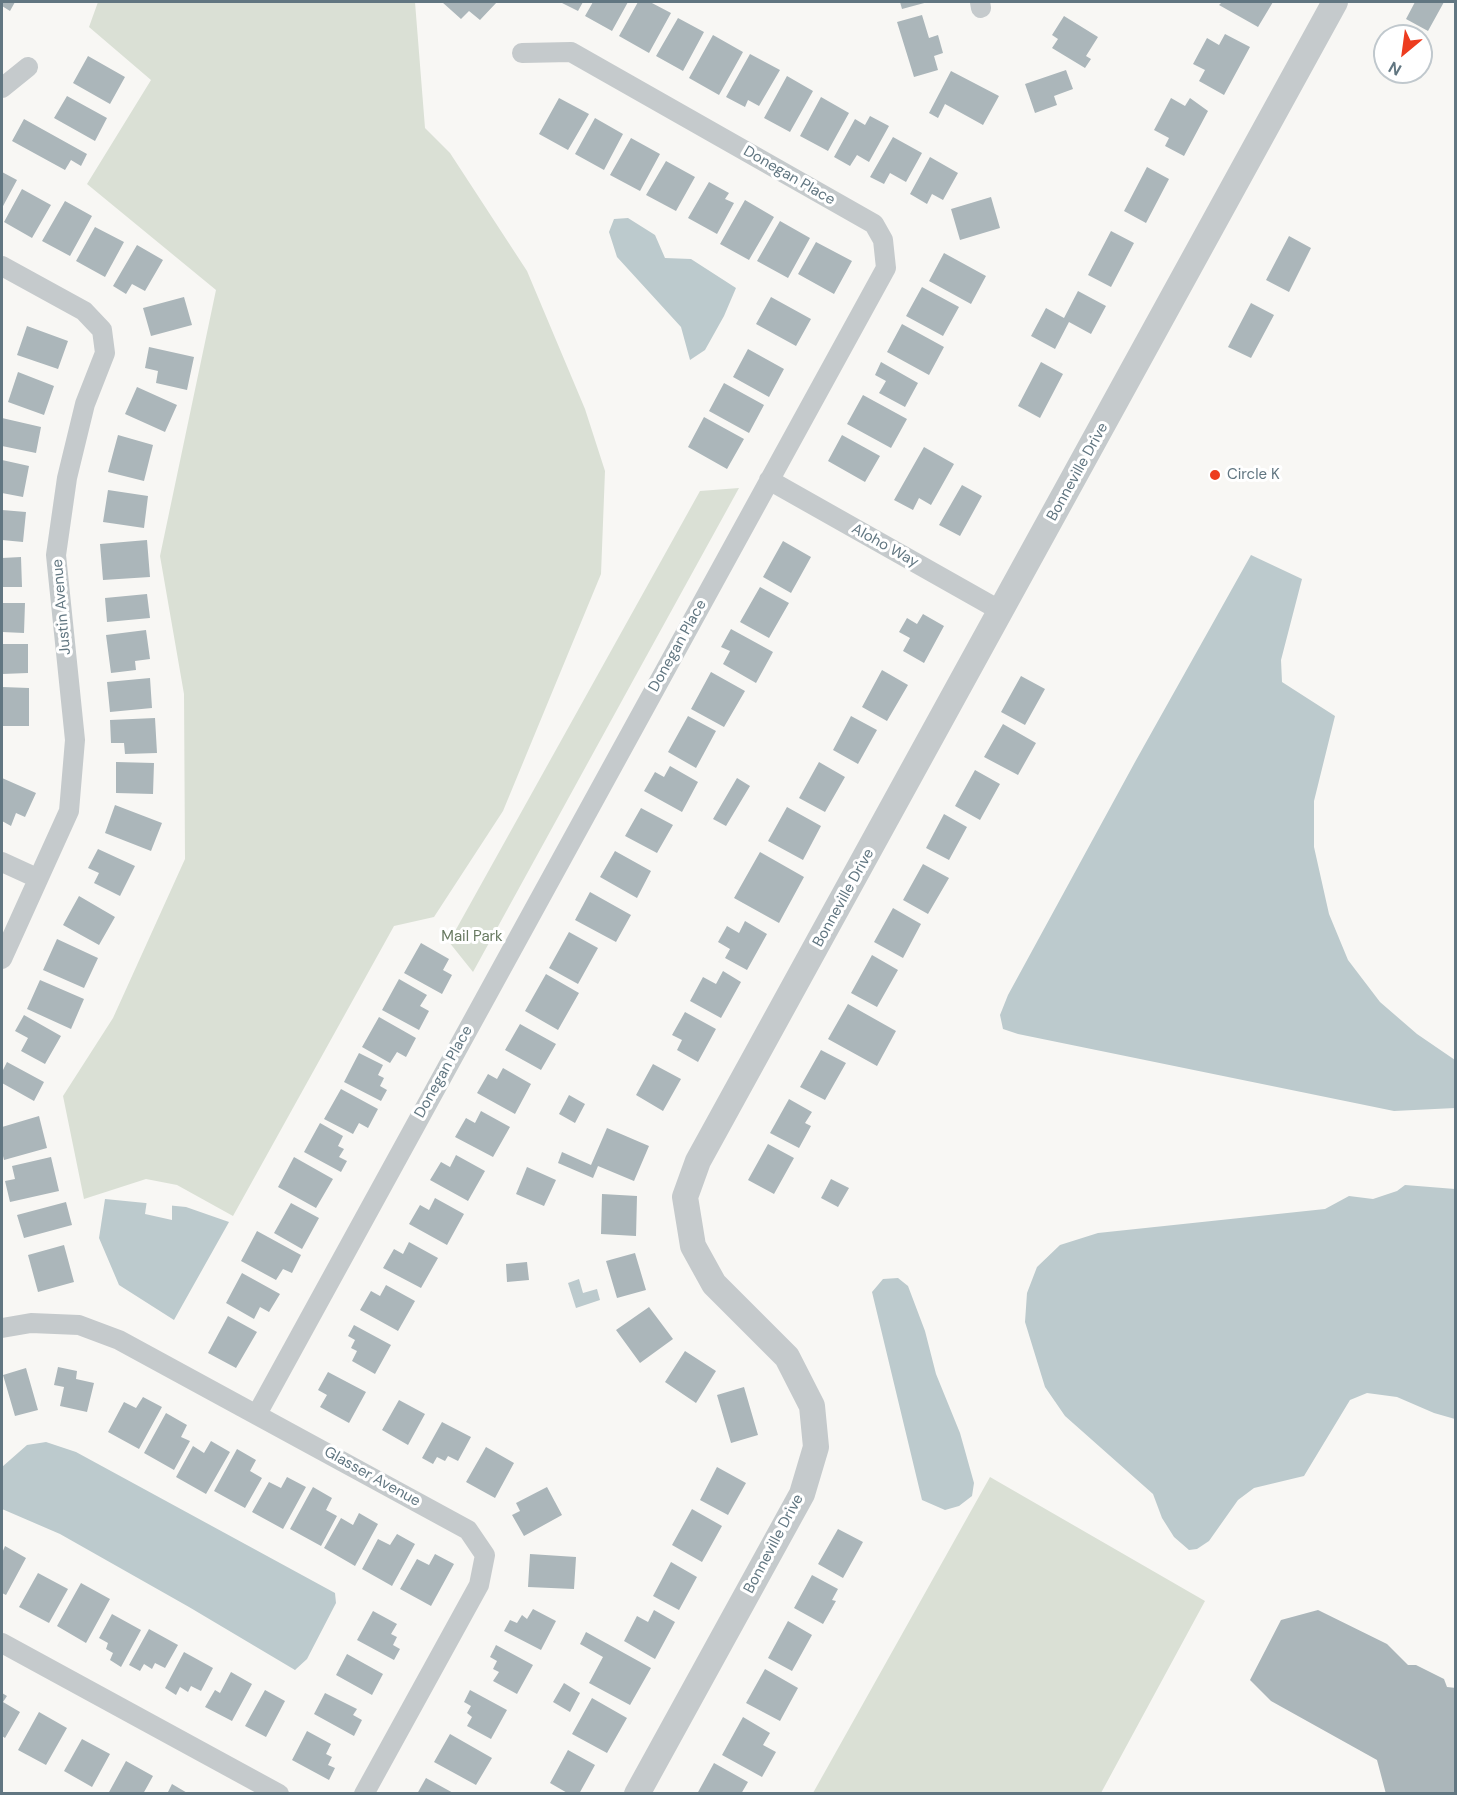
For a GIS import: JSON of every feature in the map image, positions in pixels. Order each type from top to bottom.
[{"type":"street","name":"Bonneville Drive","points":[[637,1794],[802,1494],[816,1447],[812,1406],[788,1357],[714,1284],[693,1246],[685,1197],[698,1161],[1335,2]]},
{"type":"street","name":"Donegan Place","points":[[257,1414],[886,268],[883,240],[874,224],[571,52],[522,53]]},
{"type":"street","points":[[2,88],[28,67]]},
{"type":"street","name":"Justin Avenue","points":[[2,266],[84,310],[102,330],[105,353],[85,404],[67,477],[56,555],[75,740],[69,811],[2,960]]},
{"type":"street","name":"Aloho Way","points":[[769,480],[1001,612]]},
{"type":"street","points":[[2,862],[37,879]]},
{"type":"street","name":"Glasser Avenue","points":[[2,1327],[31,1323],[80,1325],[119,1340],[468,1530],[485,1555],[479,1585],[364,1794]]},
{"type":"street","points":[[2,1643],[279,1794]]},
{"type":"green space","points":[[98,2],[415,2],[425,128],[450,153],[527,271],[585,409],[605,471],[601,574],[503,811],[434,917],[394,926],[233,1216],[177,1185],[146,1179],[84,1199],[63,1096],[113,1018],[185,859],[184,694],[160,556],[216,290],[87,184],[151,80],[89,27]]},
{"type":"green space","name":"Mail Park","points":[[739,488],[473,972],[449,942],[700,491]]},
{"type":"green space","points":[[990,1477],[1205,1601],[1101,1793],[813,1793]]},
{"type":"shaded area","points":[[628,218],[655,235],[665,258],[691,259],[736,288],[705,350],[690,360],[681,327],[617,257],[609,232],[614,219]]},
{"type":"shaded area","points":[[1251,555],[1302,579],[1281,660],[1282,682],[1335,716],[1314,801],[1314,847],[1329,914],[1348,960],[1380,1002],[1417,1034],[1455,1060],[1455,1108],[1394,1111],[1018,1034],[1003,1029],[1000,1015],[1008,995]]},
{"type":"shaded area","points":[[1405,1185],[1455,1189],[1455,1419],[1434,1413],[1397,1397],[1367,1393],[1350,1400],[1304,1476],[1254,1488],[1238,1500],[1209,1541],[1197,1549],[1189,1550],[1174,1537],[1162,1518],[1153,1494],[1065,1416],[1045,1387],[1025,1322],[1027,1293],[1037,1267],[1060,1245],[1098,1233],[1325,1209],[1349,1196],[1373,1199],[1397,1191]]},
{"type":"shaded area","points":[[105,1199],[186,1207],[229,1222],[174,1320],[119,1285],[99,1238]]},
{"type":"shaded area","points":[[898,1278],[908,1286],[925,1331],[936,1374],[960,1433],[974,1483],[972,1496],[959,1506],[945,1510],[922,1500],[872,1292],[883,1279]]},
{"type":"shaded area","points":[[579,1279],[583,1293],[597,1289],[600,1300],[576,1308],[568,1283]]},
{"type":"shaded area","points":[[46,1442],[76,1452],[335,1593],[336,1603],[307,1659],[295,1670],[60,1534],[2,1509],[2,1467],[27,1445]]},
{"type":"pier","points":[[147,1200],[172,1203],[172,1220],[145,1214]]},
{"type":"building","points":[[2,2],[15,2],[10,11],[2,6]]},
{"type":"building","points":[[442,2],[497,2],[480,20],[469,11],[461,19]]},
{"type":"building","points":[[560,2],[583,2],[578,11]]},
{"type":"building","points":[[593,2],[628,2],[612,31],[585,16]]},
{"type":"building","points":[[638,2],[650,2],[671,13],[649,53],[619,36]]},
{"type":"building","points":[[900,2],[928,2],[902,9]]},
{"type":"building","points":[[1222,2],[1273,2],[1258,27],[1219,5]]},
{"type":"building","points":[[1415,2],[1444,2],[1432,24],[1415,24],[1406,19]]},
{"type":"building","points":[[922,15],[929,38],[938,35],[943,53],[934,56],[938,70],[914,77],[897,22]]},
{"type":"building","points":[[1064,16],[1098,37],[1086,56],[1091,59],[1085,68],[1052,48],[1058,39],[1052,35]]},
{"type":"building","points":[[678,18],[704,32],[683,71],[656,56]]},
{"type":"building","points":[[1225,34],[1250,47],[1224,95],[1199,81],[1205,70],[1193,64],[1207,38],[1219,45]]},
{"type":"building","points":[[713,35],[743,52],[719,95],[689,78]]},
{"type":"building","points":[[750,54],[780,70],[759,106],[748,100],[745,107],[726,97]]},
{"type":"building","points":[[88,56],[125,77],[110,104],[73,83]]},
{"type":"building","points":[[1066,70],[1073,89],[1054,96],[1057,105],[1035,113],[1025,84]]},
{"type":"building","points":[[951,71],[999,96],[983,125],[945,104],[938,118],[929,113]]},
{"type":"building","points":[[787,76],[813,91],[790,132],[764,118]]},
{"type":"building","points":[[67,96],[107,118],[95,141],[54,118]]},
{"type":"building","points":[[821,97],[849,113],[828,151],[800,136]]},
{"type":"building","points":[[559,98],[589,114],[568,150],[539,134]]},
{"type":"building","points":[[1171,98],[1185,106],[1190,98],[1208,111],[1184,156],[1165,146],[1169,138],[1154,130]]},
{"type":"building","points":[[870,116],[889,126],[869,162],[857,155],[850,166],[834,157],[855,119],[865,125]]},
{"type":"building","points":[[595,118],[623,134],[604,170],[575,154]]},
{"type":"building","points":[[24,119],[87,154],[81,166],[71,160],[65,170],[12,141]]},
{"type":"building","points":[[893,137],[922,153],[906,182],[890,173],[884,184],[870,177]]},
{"type":"building","points":[[631,138],[660,154],[640,191],[610,175]]},
{"type":"building","points":[[930,157],[958,173],[943,200],[932,194],[927,204],[910,194]]},
{"type":"building","points":[[666,161],[695,177],[676,211],[646,195]]},
{"type":"building","points":[[1147,167],[1169,179],[1146,223],[1124,211]]},
{"type":"building","points":[[2,172],[17,180],[2,208]]},
{"type":"building","points":[[709,182],[729,193],[725,199],[734,203],[717,234],[688,218]]},
{"type":"building","points":[[22,189],[51,205],[32,238],[4,222]]},
{"type":"building","points":[[991,197],[1000,228],[960,240],[951,209]]},
{"type":"building","points":[[745,200],[774,217],[749,260],[720,244]]},
{"type":"building","points":[[65,201],[92,216],[70,256],[42,241]]},
{"type":"building","points":[[780,221],[810,238],[788,278],[757,261]]},
{"type":"building","points":[[95,227],[124,242],[105,277],[76,261]]},
{"type":"building","points":[[1111,231],[1134,243],[1111,287],[1088,275]]},
{"type":"building","points":[[1289,236],[1311,248],[1289,292],[1266,280]]},
{"type":"building","points":[[816,242],[852,261],[834,294],[798,274]]},
{"type":"building","points":[[137,245],[163,260],[145,291],[132,284],[126,294],[113,286]]},
{"type":"building","points":[[944,253],[986,276],[971,304],[929,281]]},
{"type":"building","points":[[922,287],[959,307],[943,336],[906,316]]},
{"type":"building","points":[[1078,291],[1106,306],[1091,334],[1069,322],[1055,349],[1031,336],[1046,308],[1064,318]]},
{"type":"building","points":[[184,297],[192,325],[151,336],[143,308]]},
{"type":"building","points":[[771,297],[811,319],[796,346],[756,324]]},
{"type":"building","points":[[1251,303],[1274,315],[1251,358],[1228,347]]},
{"type":"building","points":[[902,324],[944,347],[929,375],[887,352]]},
{"type":"building","points":[[27,326],[68,341],[58,369],[17,355]]},
{"type":"building","points":[[149,347],[194,357],[187,390],[156,383],[158,371],[145,368]]},
{"type":"building","points":[[748,349],[784,369],[769,397],[733,377]]},
{"type":"building","points":[[881,362],[918,383],[905,407],[879,393],[886,381],[875,375]]},
{"type":"building","points":[[1041,362],[1063,374],[1040,418],[1018,406]]},
{"type":"building","points":[[18,372],[54,386],[44,415],[8,402]]},
{"type":"building","points":[[724,383],[764,405],[749,433],[709,411]]},
{"type":"building","points":[[137,387],[177,405],[165,432],[125,414]]},
{"type":"building","points":[[863,395],[907,419],[891,448],[847,424]]},
{"type":"building","points":[[704,417],[744,439],[727,469],[688,447]]},
{"type":"building","points":[[2,418],[41,427],[36,453],[2,446]]},
{"type":"building","points":[[118,435],[153,445],[144,481],[108,472]]},
{"type":"building","points":[[842,435],[880,456],[865,482],[828,461]]},
{"type":"building","points":[[924,447],[954,464],[931,505],[919,498],[913,510],[894,500]]},
{"type":"building","points":[[2,460],[29,466],[23,497],[2,493]]},
{"type":"building","points":[[962,485],[982,496],[960,536],[939,525]]},
{"type":"building","points":[[108,490],[148,496],[144,528],[103,522]]},
{"type":"building","points":[[2,510],[26,512],[23,542],[2,540]]},
{"type":"building","points":[[147,540],[150,577],[103,580],[100,544]]},
{"type":"building","points":[[783,541],[811,557],[791,593],[763,577]]},
{"type":"building","points":[[21,557],[22,587],[2,587],[2,558]]},
{"type":"building","points":[[760,587],[789,603],[769,638],[740,622]]},
{"type":"building","points":[[147,594],[150,618],[107,622],[105,598]]},
{"type":"building","points":[[2,603],[25,603],[24,633],[2,632]]},
{"type":"building","points":[[923,614],[944,626],[924,663],[903,651],[910,638],[899,632],[907,618],[917,624]]},
{"type":"building","points":[[731,629],[773,652],[756,683],[723,664],[730,651],[721,647]]},
{"type":"building","points":[[146,630],[150,659],[135,661],[136,670],[111,673],[106,635]]},
{"type":"building","points":[[2,644],[28,644],[28,673],[2,674]]},
{"type":"building","points":[[882,670],[908,685],[887,721],[862,707]]},
{"type":"building","points":[[711,672],[745,691],[724,727],[691,709]]},
{"type":"building","points":[[1021,676],[1045,689],[1025,725],[1001,712]]},
{"type":"building","points":[[150,678],[152,708],[110,712],[107,682]]},
{"type":"building","points":[[2,687],[29,688],[29,726],[2,726]]},
{"type":"building","points":[[688,716],[716,731],[696,768],[668,752]]},
{"type":"building","points":[[851,716],[877,730],[858,764],[833,750]]},
{"type":"building","points":[[155,718],[157,753],[125,754],[124,743],[111,743],[110,720]]},
{"type":"building","points":[[1003,724],[1036,743],[1018,775],[984,757]]},
{"type":"building","points":[[116,762],[154,763],[153,794],[116,793]]},
{"type":"building","points":[[819,762],[845,777],[825,812],[799,798]]},
{"type":"building","points":[[670,766],[698,782],[682,812],[644,791],[655,772],[664,777]]},
{"type":"building","points":[[975,770],[1000,784],[980,820],[955,806]]},
{"type":"building","points":[[2,778],[36,793],[25,817],[16,813],[11,826],[2,821]]},
{"type":"building","points":[[737,778],[750,786],[726,826],[713,819]]},
{"type":"building","points":[[115,805],[162,823],[151,851],[105,833]]},
{"type":"building","points":[[787,807],[821,826],[803,860],[768,841]]},
{"type":"building","points":[[641,808],[673,825],[657,853],[625,836]]},
{"type":"building","points":[[944,814],[967,827],[949,860],[926,848]]},
{"type":"building","points":[[98,849],[135,866],[120,896],[94,883],[99,873],[88,868]]},
{"type":"building","points":[[615,851],[651,871],[637,898],[600,877]]},
{"type":"building","points":[[760,852],[804,877],[779,923],[734,898]]},
{"type":"building","points":[[923,864],[949,878],[928,914],[903,900]]},
{"type":"building","points":[[590,892],[631,915],[616,942],[575,920]]},
{"type":"building","points":[[79,896],[115,917],[99,945],[63,925]]},
{"type":"building","points":[[893,908],[921,924],[903,958],[874,942]]},
{"type":"building","points":[[745,921],[767,934],[747,970],[725,958],[730,949],[718,942],[727,926],[739,933]]},
{"type":"building","points":[[569,932],[598,948],[578,984],[549,968]]},
{"type":"building","points":[[57,939],[98,958],[84,988],[43,970]]},
{"type":"building","points":[[421,943],[449,959],[443,970],[452,975],[442,994],[404,973]]},
{"type":"building","points":[[872,955],[898,970],[877,1007],[851,993]]},
{"type":"building","points":[[723,971],[741,982],[721,1018],[690,1001],[703,977],[716,984]]},
{"type":"building","points":[[546,974],[579,993],[558,1030],[525,1011]]},
{"type":"building","points":[[399,979],[427,995],[420,1006],[429,1011],[419,1030],[382,1010]]},
{"type":"building","points":[[40,980],[84,999],[71,1029],[27,1009]]},
{"type":"building","points":[[848,1004],[896,1031],[877,1066],[828,1039]]},
{"type":"building","points":[[685,1012],[716,1029],[698,1062],[677,1050],[682,1040],[672,1035]]},
{"type":"building","points":[[24,1015],[61,1036],[45,1064],[21,1051],[28,1038],[15,1031]]},
{"type":"building","points":[[379,1017],[416,1038],[406,1057],[397,1052],[390,1063],[362,1047]]},
{"type":"building","points":[[520,1024],[556,1044],[541,1070],[505,1050]]},
{"type":"building","points":[[821,1050],[846,1063],[825,1100],[800,1087]]},
{"type":"building","points":[[359,1053],[383,1065],[378,1075],[384,1078],[380,1086],[387,1090],[381,1101],[344,1082]]},
{"type":"building","points":[[7,1062],[44,1082],[34,1101],[2,1083],[2,1072]]},
{"type":"building","points":[[653,1064],[681,1079],[663,1111],[636,1095]]},
{"type":"building","points":[[503,1068],[531,1084],[515,1114],[477,1093],[488,1074],[497,1079]]},
{"type":"building","points":[[341,1089],[378,1109],[368,1128],[359,1123],[353,1134],[324,1119]]},
{"type":"building","points":[[569,1095],[585,1104],[575,1123],[559,1114]]},
{"type":"building","points":[[789,1099],[812,1112],[805,1123],[811,1126],[799,1148],[770,1133]]},
{"type":"building","points":[[481,1111],[510,1127],[493,1157],[455,1137],[466,1118],[475,1123]]},
{"type":"building","points":[[39,1116],[47,1148],[4,1160],[2,1127]]},
{"type":"building","points":[[320,1123],[343,1136],[338,1146],[344,1149],[339,1157],[347,1161],[341,1172],[304,1152]]},
{"type":"building","points":[[607,1128],[649,1146],[634,1181],[598,1166],[593,1178],[558,1163],[562,1152],[591,1165]]},
{"type":"building","points":[[768,1144],[794,1158],[774,1194],[748,1180]]},
{"type":"building","points":[[456,1155],[485,1171],[468,1201],[430,1180],[441,1162],[450,1167]]},
{"type":"building","points":[[51,1157],[59,1191],[10,1202],[5,1181],[15,1179],[12,1166]]},
{"type":"building","points":[[294,1157],[333,1179],[316,1208],[278,1187]]},
{"type":"building","points":[[527,1167],[556,1180],[544,1206],[516,1194]]},
{"type":"building","points":[[831,1179],[849,1188],[838,1207],[821,1198]]},
{"type":"building","points":[[602,1194],[637,1196],[636,1236],[601,1234]]},
{"type":"building","points":[[435,1198],[464,1214],[447,1245],[409,1224],[420,1205],[429,1210]]},
{"type":"building","points":[[66,1202],[72,1225],[24,1238],[17,1215]]},
{"type":"building","points":[[291,1203],[319,1218],[302,1249],[274,1233]]},
{"type":"building","points":[[257,1231],[301,1255],[292,1273],[283,1269],[276,1280],[241,1261]]},
{"type":"building","points":[[409,1242],[438,1258],[421,1288],[383,1268],[394,1249],[403,1254]]},
{"type":"building","points":[[64,1245],[74,1282],[38,1292],[28,1255]]},
{"type":"building","points":[[635,1253],[646,1290],[617,1298],[606,1261]]},
{"type":"building","points":[[527,1262],[529,1280],[507,1282],[506,1264]]},
{"type":"building","points":[[242,1273],[280,1294],[269,1312],[260,1307],[254,1319],[226,1303]]},
{"type":"building","points":[[386,1285],[415,1301],[398,1331],[360,1310],[371,1291],[380,1296]]},
{"type":"building","points":[[649,1307],[673,1339],[640,1363],[616,1330]]},
{"type":"building","points":[[228,1316],[257,1332],[236,1368],[208,1353]]},
{"type":"building","points":[[354,1325],[391,1345],[375,1374],[352,1361],[357,1351],[351,1348],[355,1340],[348,1336]]},
{"type":"building","points":[[685,1351],[716,1371],[696,1403],[665,1382]]},
{"type":"building","points":[[58,1367],[77,1371],[76,1379],[94,1383],[87,1412],[60,1406],[64,1387],[54,1385]]},
{"type":"building","points":[[26,1368],[38,1410],[15,1416],[3,1375]]},
{"type":"building","points":[[328,1372],[366,1392],[349,1423],[320,1407],[327,1395],[318,1390]]},
{"type":"building","points":[[744,1387],[758,1435],[731,1443],[717,1395]]},
{"type":"building","points":[[143,1397],[162,1407],[139,1449],[108,1432],[124,1402],[136,1408]]},
{"type":"building","points":[[399,1400],[425,1414],[408,1445],[382,1430]]},
{"type":"building","points":[[166,1413],[187,1425],[181,1437],[190,1441],[174,1470],[144,1453]]},
{"type":"building","points":[[442,1422],[471,1437],[458,1461],[448,1456],[445,1461],[437,1457],[433,1464],[422,1458]]},
{"type":"building","points":[[211,1441],[230,1452],[206,1494],[176,1477],[193,1446],[204,1453]]},
{"type":"building","points":[[486,1447],[514,1463],[495,1498],[466,1482]]},
{"type":"building","points":[[237,1449],[256,1460],[250,1471],[262,1478],[245,1508],[214,1491]]},
{"type":"building","points":[[717,1467],[746,1483],[728,1515],[700,1500]]},
{"type":"building","points":[[287,1477],[306,1487],[283,1529],[252,1512],[269,1482],[281,1488]]},
{"type":"building","points":[[313,1487],[332,1498],[326,1510],[337,1516],[321,1546],[290,1529]]},
{"type":"building","points":[[547,1487],[562,1515],[524,1536],[512,1515],[520,1511],[516,1503]]},
{"type":"building","points":[[692,1509],[722,1526],[702,1562],[672,1545]]},
{"type":"building","points":[[359,1513],[378,1524],[355,1566],[324,1548],[341,1518],[353,1525]]},
{"type":"building","points":[[838,1529],[863,1542],[843,1578],[818,1564]]},
{"type":"building","points":[[397,1534],[415,1544],[392,1586],[362,1569],[378,1539],[390,1545]]},
{"type":"building","points":[[5,1546],[26,1558],[6,1595],[2,1593],[2,1553]]},
{"type":"building","points":[[435,1554],[454,1564],[431,1606],[400,1589],[417,1559],[429,1565]]},
{"type":"building","points":[[530,1554],[576,1557],[574,1589],[528,1587]]},
{"type":"building","points":[[671,1562],[697,1577],[679,1610],[653,1596]]},
{"type":"building","points":[[38,1573],[68,1589],[49,1623],[19,1607]]},
{"type":"building","points":[[812,1575],[838,1589],[832,1600],[836,1601],[823,1624],[794,1608]]},
{"type":"building","points":[[81,1583],[110,1599],[86,1643],[57,1626]]},
{"type":"building","points":[[533,1609],[556,1621],[541,1650],[504,1631],[510,1620],[517,1623],[522,1615],[527,1619]]},
{"type":"building","points":[[654,1610],[675,1622],[655,1659],[624,1641],[637,1616],[648,1622]]},
{"type":"building","points":[[1318,1610],[1387,1644],[1408,1665],[1416,1665],[1444,1679],[1447,1687],[1456,1688],[1456,1794],[1386,1794],[1377,1760],[1271,1701],[1250,1680],[1281,1620]]},
{"type":"building","points":[[373,1611],[397,1624],[391,1634],[397,1637],[393,1645],[400,1649],[394,1660],[357,1640]]},
{"type":"building","points":[[112,1614],[141,1630],[121,1667],[110,1660],[113,1653],[106,1649],[108,1643],[99,1638]]},
{"type":"building","points":[[788,1621],[812,1635],[792,1671],[768,1658]]},
{"type":"building","points":[[149,1629],[178,1645],[165,1668],[155,1663],[152,1669],[144,1664],[140,1671],[129,1665]]},
{"type":"building","points":[[586,1632],[651,1668],[630,1705],[589,1683],[603,1657],[580,1644]]},
{"type":"building","points":[[496,1645],[533,1665],[517,1694],[493,1681],[499,1672],[493,1669],[497,1661],[490,1657]]},
{"type":"building","points":[[184,1652],[213,1668],[201,1691],[191,1686],[188,1692],[180,1687],[176,1695],[165,1688]]},
{"type":"building","points":[[347,1654],[383,1674],[372,1695],[336,1675]]},
{"type":"building","points":[[765,1669],[798,1688],[780,1721],[746,1703]]},
{"type":"building","points":[[231,1672],[252,1684],[232,1721],[205,1707],[215,1690],[220,1693]]},
{"type":"building","points":[[564,1683],[580,1693],[570,1712],[553,1702]]},
{"type":"building","points":[[265,1690],[285,1701],[266,1737],[245,1726]]},
{"type":"building","points":[[470,1690],[507,1710],[491,1739],[467,1726],[472,1717],[467,1713],[471,1706],[464,1702]]},
{"type":"building","points":[[2,1693],[7,1696],[3,1702],[20,1712],[5,1738],[2,1736]]},
{"type":"building","points":[[325,1693],[357,1709],[353,1715],[362,1720],[354,1736],[314,1714]]},
{"type":"building","points":[[592,1698],[627,1718],[607,1753],[572,1734]]},
{"type":"building","points":[[39,1712],[67,1728],[46,1765],[18,1750]]},
{"type":"building","points":[[743,1717],[770,1733],[763,1745],[776,1752],[762,1777],[722,1755]]},
{"type":"building","points":[[307,1731],[331,1744],[326,1754],[332,1757],[328,1765],[335,1768],[329,1780],[292,1760]]},
{"type":"building","points":[[450,1734],[492,1758],[476,1785],[434,1762]]},
{"type":"building","points":[[82,1739],[110,1754],[92,1787],[64,1771]]},
{"type":"building","points":[[568,1750],[595,1765],[579,1794],[569,1794],[550,1783]]},
{"type":"building","points":[[126,1761],[153,1776],[143,1794],[108,1794]]},
{"type":"building","points":[[714,1763],[748,1782],[741,1794],[697,1794]]},
{"type":"building","points":[[426,1778],[455,1794],[417,1794]]},
{"type":"building","points":[[172,1784],[189,1794],[167,1794]]},
{"type":"place","name":"Circle K","points":[[1215,475]]}]
